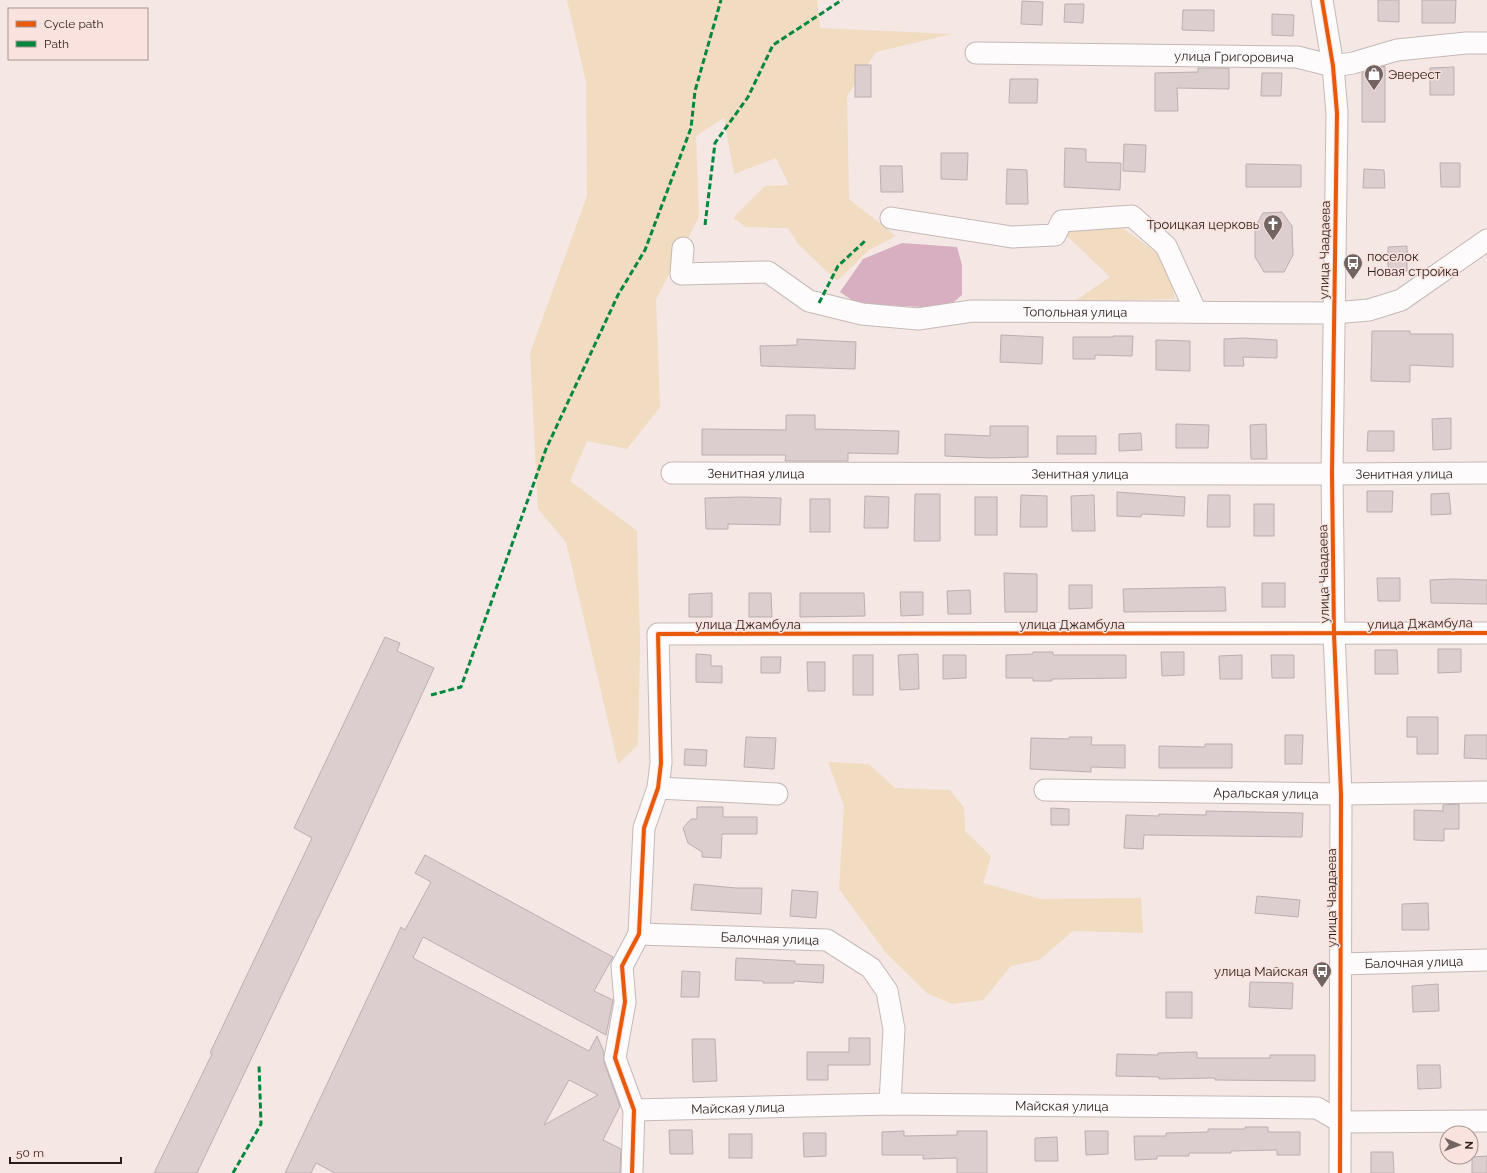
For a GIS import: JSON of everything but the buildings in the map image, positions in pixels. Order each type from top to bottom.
[{"type":"street","name":"улица Чаадаева","points":[[1322,0],[1333,66],[1337,113],[1333,313],[1332,474],[1334,634],[1341,794],[1340,1173]]},
{"type":"street","name":"улица Григоровича","points":[[976,53],[1297,57],[1333,66],[1397,50],[1466,43],[1487,43]]},
{"type":"street","points":[[891,218],[1012,237],[1056,235],[1062,221],[1132,216],[1166,246],[1196,312]]},
{"type":"street","name":"Топольная улица","points":[[683,248],[681,274],[768,272],[809,301],[862,314],[918,319],[972,311],[1333,313],[1369,310],[1401,300],[1487,240]]},
{"type":"street","name":"Зенитная улица","points":[[672,473],[1487,473]]},
{"type":"street","name":"улица Джамбула","points":[[658,788],[661,763],[658,634],[1487,633]]},
{"type":"street","points":[[632,1173],[634,1110],[615,1058],[625,1002],[622,966],[639,934],[644,828],[658,788],[777,794]]},
{"type":"street","name":"Аральская улица","points":[[1045,790],[1341,794],[1487,792]]},
{"type":"street","name":"Балочная улица","points":[[639,934],[827,940],[871,968],[887,991],[894,1029],[890,1104]]},
{"type":"street","name":"Балочная улица","points":[[1341,964],[1487,960]]},
{"type":"street","name":"Майская улица","points":[[634,1110],[890,1104],[1317,1108],[1341,1122]]},
{"type":"street","points":[[1341,1122],[1487,1121]]},
{"type":"shaded area","points":[[567,0],[817,0],[820,28],[952,34],[876,52],[847,96],[849,199],[896,236],[869,250],[837,281],[798,244],[788,228],[746,227],[733,218],[765,186],[789,185],[776,158],[734,174],[724,118],[696,136],[699,217],[656,299],[660,407],[627,449],[587,441],[570,481],[637,531],[640,642],[638,745],[618,764],[566,542],[538,509],[530,353],[587,196],[586,82]]},
{"type":"shaded area","points":[[1120,226],[1166,260],[1175,299],[1075,301],[1110,277],[1063,232]]},
{"type":"shaded area","points":[[902,243],[957,247],[962,265],[962,295],[947,308],[858,304],[840,292],[863,259]]},
{"type":"shaded area","points":[[828,762],[869,764],[895,788],[950,790],[964,808],[965,831],[991,856],[983,883],[1041,899],[1141,898],[1143,933],[1073,931],[1039,960],[1011,966],[983,1000],[952,1004],[927,993],[886,953],[839,889],[844,806]]},
{"type":"marked path","points":[[431,695],[461,687],[546,449],[618,295],[645,250],[691,128],[695,91],[721,0]]},
{"type":"marked path","points":[[705,225],[715,143],[748,97],[773,45],[842,0]]},
{"type":"marked path","points":[[819,303],[838,266],[865,241]]},
{"type":"marked path","points":[[233,1173],[261,1124],[259,1064]]},
{"type":"cycle path","points":[[1322,0],[1333,66],[1337,113],[1332,474],[1334,634],[1341,794],[1340,1173]]},
{"type":"cycle path","points":[[632,1173],[634,1110],[615,1058],[625,1002],[622,966],[639,934],[644,828],[658,788],[661,763],[658,634],[1487,633]]},
{"type":"place","name":"Эверест","points":[[1374,91]]},
{"type":"place","name":"Троицкая церковь","points":[[1273,241]]},
{"type":"place","name":"поселок Новая стройка","points":[[1353,280]]},
{"type":"place","name":"улица Майская","points":[[1322,988]]}]
